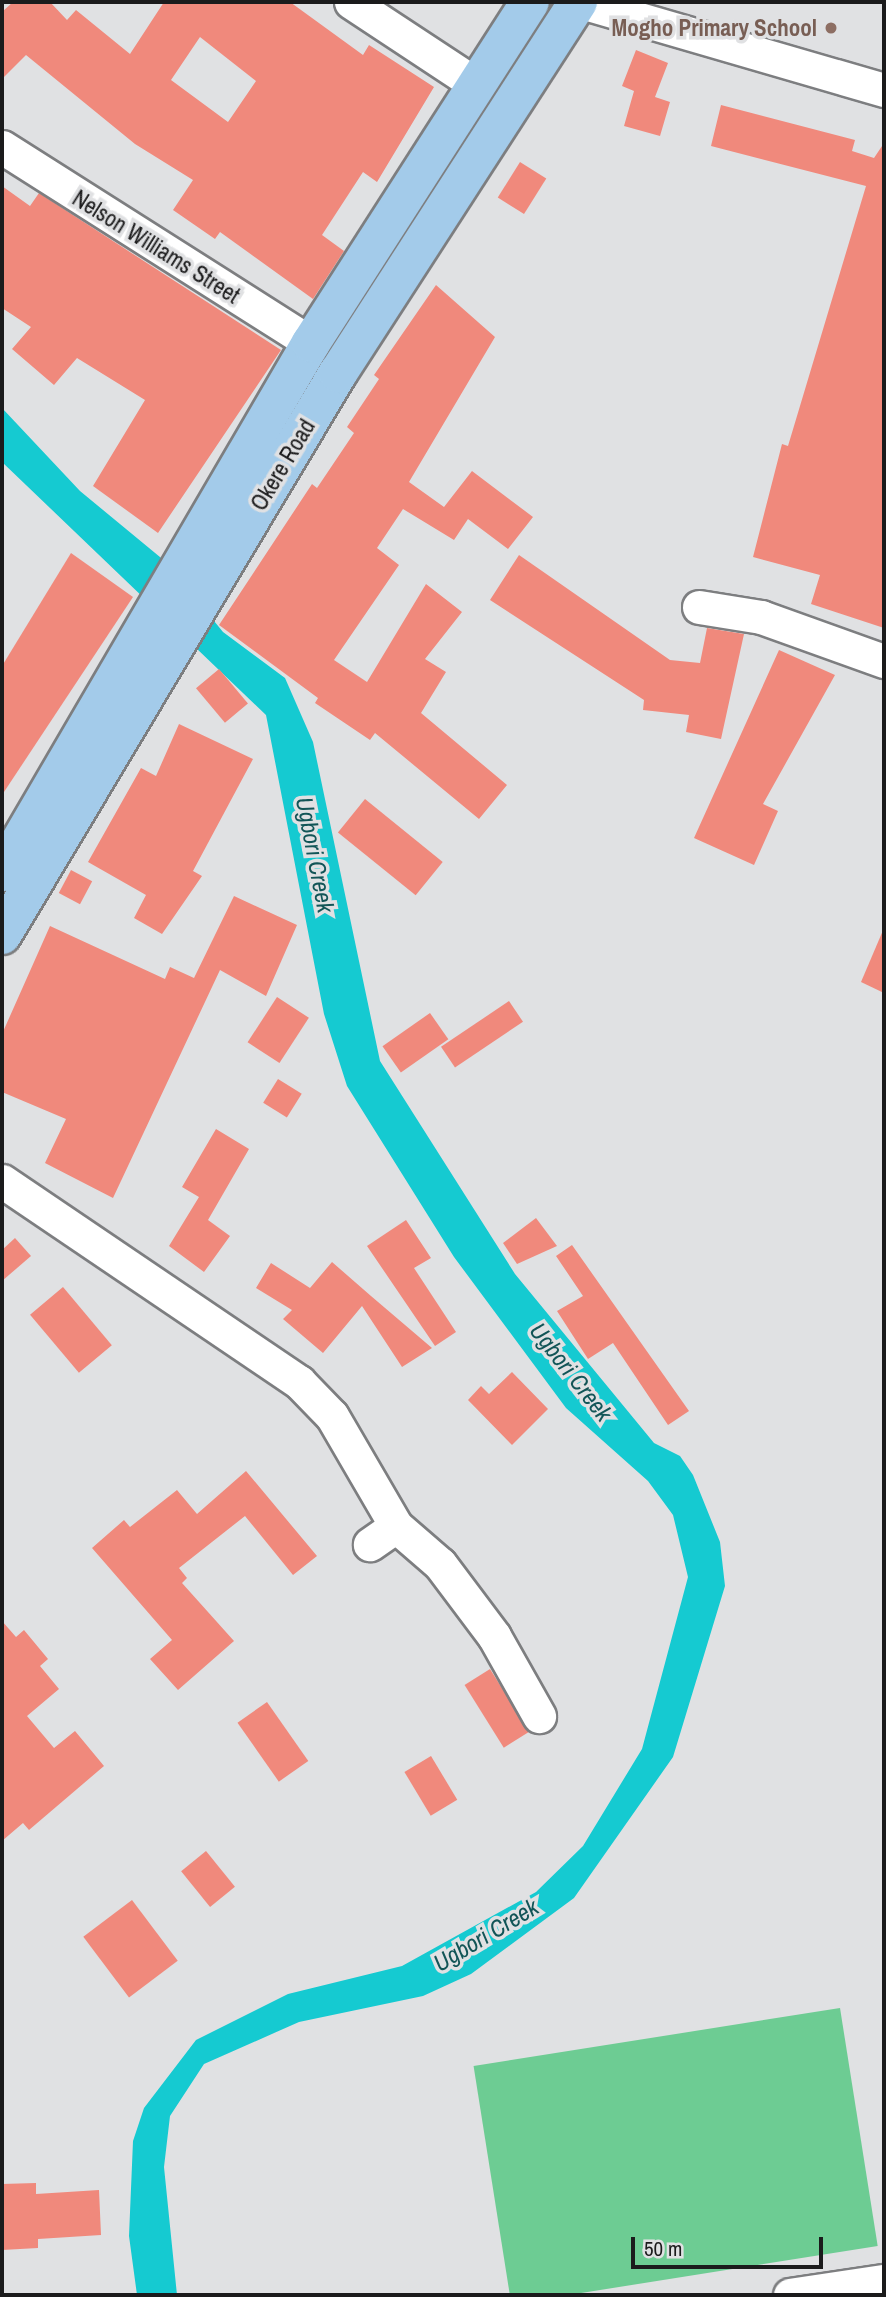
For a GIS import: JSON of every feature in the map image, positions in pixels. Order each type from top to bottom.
[{"type":"main road","name":"Okere Road","points":[[2,935],[160,635],[178,564],[311,343],[530,2]]},
{"type":"main road","name":"Okere Road","points":[[2,872],[160,635],[202,601],[338,373],[580,2]]},
{"type":"street","points":[[351,2],[477,85]]},
{"type":"street","points":[[580,2],[884,90]]},
{"type":"street","name":"Nelson Williams Street","points":[[2,148],[311,343]]},
{"type":"street","points":[[699,607],[761,617],[884,661]]},
{"type":"street","points":[[2,1181],[299,1382],[332,1416],[383,1535],[440,1564],[494,1636],[538,1716]]},
{"type":"street","points":[[790,2295],[884,2281]]},
{"type":"green space","points":[[840,2008],[878,2246],[569,2295],[510,2295],[474,2066]]},
{"type":"water","name":"Ugbori Creek","points":[[2,408],[80,491],[166,562],[223,632],[285,678],[313,742],[380,1061],[515,1274],[654,1443],[680,1456],[693,1475],[720,1542],[725,1586],[673,1757],[574,1898],[471,1974],[423,1996],[299,2022],[204,2064],[170,2116],[164,2167],[177,2295],[137,2295],[129,2236],[133,2141],[144,2108],[196,2040],[288,1994],[402,1966],[536,1892],[583,1846],[642,1749],[688,1577],[673,1515],[648,1481],[566,1408],[454,1257],[347,1086],[324,1014],[266,715],[2,462]]},
{"type":"building","points":[[13,2],[50,2],[67,20],[76,10],[130,54],[164,2],[290,2],[363,55],[369,45],[434,87],[377,182],[363,172],[322,235],[344,251],[313,299],[220,232],[215,239],[173,210],[193,180],[135,144],[26,55],[2,79],[2,12]],"holes":[[[200,37],[256,81],[228,122],[171,80]]]},
{"type":"building","points":[[636,50],[668,63],[655,97],[670,102],[660,136],[624,126],[634,91],[622,86]]},
{"type":"building","points":[[721,105],[855,140],[852,151],[874,158],[884,143],[884,628],[811,604],[820,575],[753,557],[782,444],[788,446],[866,186],[711,146]]},
{"type":"building","points":[[520,162],[546,178],[524,214],[498,198]]},
{"type":"building","points":[[2,186],[30,206],[39,193],[281,350],[158,533],[93,486],[145,400],[77,358],[54,385],[12,349],[31,327],[2,308]]},
{"type":"building","points":[[436,285],[495,337],[409,482],[444,507],[472,471],[533,517],[508,549],[468,519],[454,540],[403,509],[377,548],[399,565],[334,660],[367,682],[426,584],[462,612],[425,659],[446,672],[421,713],[507,785],[479,819],[375,733],[370,740],[315,703],[318,698],[219,625],[312,484],[317,488],[354,433],[347,427],[379,379],[374,375]]},
{"type":"building","points":[[71,553],[133,597],[2,795],[2,666]]},
{"type":"building","points":[[519,555],[670,660],[700,663],[707,628],[744,634],[721,739],[686,732],[689,715],[643,710],[644,700],[490,600]]},
{"type":"building","points":[[779,650],[835,675],[763,804],[778,811],[754,865],[694,838]]},
{"type":"building","points":[[219,669],[248,703],[225,723],[196,688]]},
{"type":"building","points":[[179,724],[253,759],[193,871],[202,876],[162,934],[134,918],[146,895],[88,862],[141,768],[156,776]]},
{"type":"building","points":[[365,799],[443,862],[416,895],[338,832]]},
{"type":"building","points":[[71,870],[92,881],[80,904],[59,893]]},
{"type":"building","points":[[234,896],[297,925],[266,996],[220,970],[113,1198],[45,1163],[66,1119],[2,1092],[2,1034],[50,926],[165,979],[170,967],[194,978]]},
{"type":"building","points":[[884,928],[884,993],[861,982]]},
{"type":"building","points":[[277,997],[309,1018],[279,1063],[248,1042]]},
{"type":"building","points":[[509,1001],[523,1022],[455,1068],[441,1047]]},
{"type":"building","points":[[430,1013],[448,1039],[401,1072],[382,1046]]},
{"type":"building","points":[[278,1079],[302,1094],[287,1118],[263,1103]]},
{"type":"building","points":[[216,1129],[249,1149],[208,1220],[230,1236],[204,1272],[169,1246],[199,1197],[182,1187]]},
{"type":"building","points":[[536,1218],[557,1246],[517,1264],[503,1243]]},
{"type":"building","points":[[406,1220],[431,1258],[414,1268],[456,1332],[435,1346],[367,1246]]},
{"type":"building","points":[[15,1238],[31,1256],[2,1281],[2,1250]]},
{"type":"building","points":[[572,1245],[689,1411],[668,1425],[613,1343],[588,1359],[557,1311],[583,1296],[556,1256]]},
{"type":"building","points":[[332,1262],[432,1348],[402,1367],[362,1306],[323,1353],[283,1319],[292,1310],[256,1288],[271,1263],[310,1288]]},
{"type":"building","points":[[63,1287],[112,1345],[79,1373],[30,1315]]},
{"type":"building","points":[[512,1372],[548,1409],[512,1445],[468,1400],[481,1386],[489,1394]]},
{"type":"building","points":[[246,1471],[317,1556],[293,1575],[245,1516],[179,1568],[187,1578],[182,1583],[234,1641],[178,1690],[150,1659],[172,1640],[92,1548],[124,1520],[130,1527],[177,1490],[197,1514]]},
{"type":"building","points":[[2,1621],[16,1637],[24,1630],[48,1659],[40,1666],[59,1689],[27,1716],[54,1748],[75,1731],[104,1766],[29,1830],[23,1823],[2,1841]]},
{"type":"building","points":[[490,1669],[529,1732],[504,1748],[465,1685]]},
{"type":"building","points":[[267,1702],[308,1761],[279,1782],[238,1723]]},
{"type":"building","points":[[431,1756],[457,1800],[431,1816],[404,1772]]},
{"type":"building","points":[[206,1851],[235,1887],[210,1907],[181,1871]]},
{"type":"building","points":[[132,1900],[178,1961],[129,1997],[83,1937]]},
{"type":"building","points":[[36,2183],[36,2194],[99,2190],[101,2235],[38,2239],[38,2248],[2,2250],[2,2184]]},
{"type":"place","name":"Mogho Primary School","points":[[831,28]]}]
